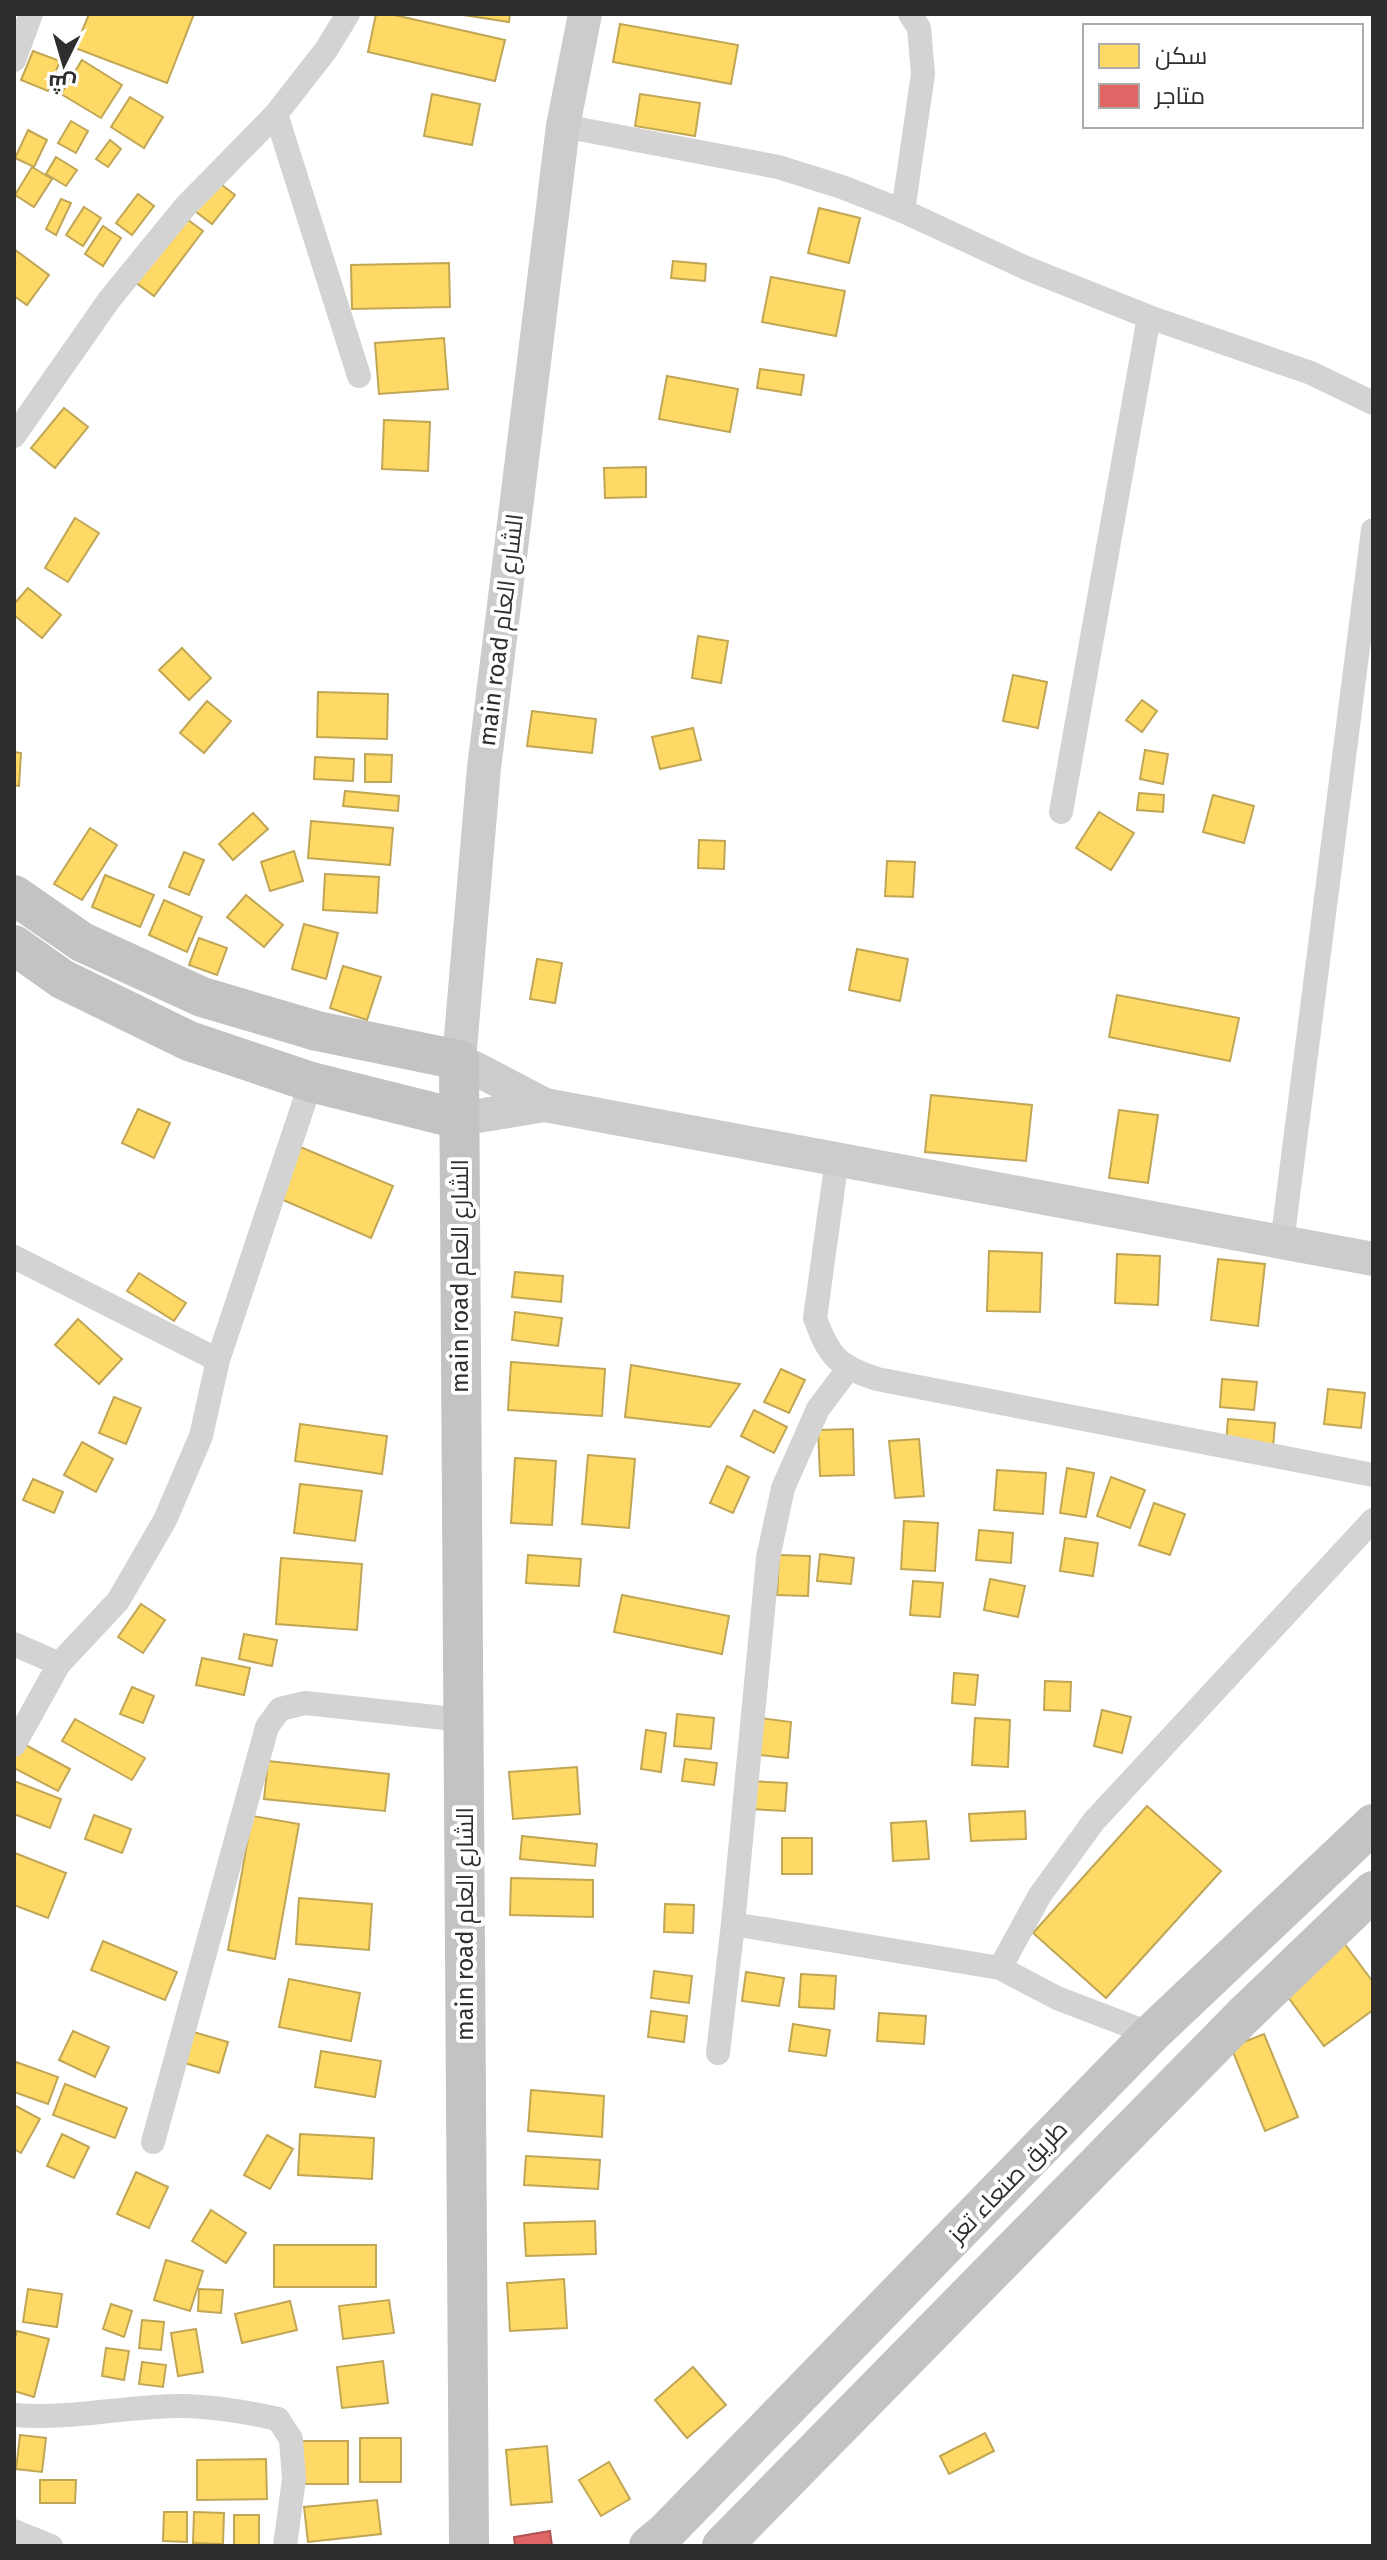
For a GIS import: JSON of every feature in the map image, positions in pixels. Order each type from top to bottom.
[{"type":"highway","points":[[14,895],[82,942],[202,997],[317,1031],[459,1060]]},
{"type":"highway","points":[[62,979],[82,942]]},
{"type":"highway","points":[[14,945],[62,979],[189,1041],[311,1082],[459,1119]]},
{"type":"highway","name":"main road الشارع العام","points":[[459,1060],[469,2546]]},
{"type":"highway","name":"طريق صنعاء تعز","points":[[649,2546],[687,2511],[1151,2034],[1373,1824]]},
{"type":"highway","name":"طريق صنعاء تعز","points":[[722,2546],[1242,2017],[1373,1891]]},
{"type":"main road","name":"main road الشارع العام","points":[[459,1060],[484,768],[563,126],[585,14]]},
{"type":"main road","points":[[459,1060],[545,1105],[1373,1259]]},
{"type":"main road","points":[[459,1119],[545,1105]]},
{"type":"street","points":[[14,60],[31,14]]},
{"type":"street","points":[[14,436],[109,300],[174,220],[276,114],[326,50],[348,14]]},
{"type":"street","points":[[903,211],[923,74],[919,28],[910,14]]},
{"type":"street","points":[[276,114],[359,376]]},
{"type":"street","points":[[563,126],[778,167],[842,187],[903,211],[1026,268],[1149,317],[1311,373],[1373,403]]},
{"type":"street","points":[[1061,812],[1149,317]]},
{"type":"street","points":[[1282,1243],[1373,530]]},
{"type":"street","points":[[14,1745],[59,1664],[118,1601],[165,1520],[201,1436],[218,1360],[311,1082]]},
{"type":"street","points":[[837,1159],[815,1318],[832,1356],[848,1369],[877,1379],[1373,1475]]},
{"type":"street","points":[[16,1263],[218,1360]]},
{"type":"street","points":[[718,2053],[768,1558],[783,1488],[818,1409],[848,1369]]},
{"type":"street","points":[[1000,1968],[1040,1895],[1094,1821],[1373,1520]]},
{"type":"street","points":[[14,1644],[59,1664]]},
{"type":"street","points":[[153,2142],[267,1727],[280,1709],[305,1703],[463,1720]]},
{"type":"street","points":[[733,1924],[1000,1968],[1057,1998],[1151,2034]]},
{"type":"street","points":[[14,2415],[45,2418],[184,2406],[233,2409],[278,2419],[291,2439],[294,2479],[285,2546]]},
{"type":"street","points":[[14,2531],[51,2546]]},
{"type":"building: سكن","points":[[89,14],[194,14],[167,83],[75,48]]},
{"type":"building: سكن","points":[[376,14],[390,14],[505,40],[495,81],[368,52]]},
{"type":"building: سكن","points":[[457,14],[510,14],[509,22]]},
{"type":"building: سكن","points":[[620,24],[738,45],[731,84],[613,62]]},
{"type":"building: سكن","points":[[33,51],[60,61],[48,91],[21,80]]},
{"type":"building: سكن","points":[[82,60],[122,85],[101,118],[61,94]]},
{"type":"building: سكن","points":[[432,94],[480,104],[472,145],[424,136]]},
{"type":"building: سكن","points":[[640,94],[700,103],[695,136],[635,126]]},
{"type":"building: سكن","points":[[130,97],[163,117],[144,148],[111,127]]},
{"type":"building: سكن","points":[[71,121],[88,131],[76,153],[58,143]]},
{"type":"building: سكن","points":[[28,130],[47,140],[34,167],[15,158]]},
{"type":"building: سكن","points":[[110,140],[121,149],[108,167],[96,159]]},
{"type":"building: سكن","points":[[56,157],[77,170],[66,186],[46,174]]},
{"type":"building: سكن","points":[[32,167],[52,179],[34,207],[15,195]]},
{"type":"building: سكن","points":[[218,182],[235,195],[212,224],[195,211]]},
{"type":"building: سكن","points":[[138,194],[154,206],[132,235],[116,223]]},
{"type":"building: سكن","points":[[61,199],[71,203],[56,235],[46,229]]},
{"type":"building: سكن","points":[[84,207],[101,218],[83,246],[66,235]]},
{"type":"building: سكن","points":[[819,208],[860,218],[849,263],[808,253]]},
{"type":"building: سكن","points":[[184,217],[203,231],[154,296],[135,282]]},
{"type":"building: سكن","points":[[103,226],[121,238],[103,266],[85,254]]},
{"type":"building: سكن","points":[[14,249],[49,275],[27,305],[14,296]]},
{"type":"building: سكن","points":[[673,261],[706,264],[705,281],[671,278]]},
{"type":"building: سكن","points":[[449,263],[450,307],[352,309],[351,265]]},
{"type":"building: سكن","points":[[771,277],[845,291],[836,336],[762,322]]},
{"type":"building: سكن","points":[[444,338],[448,389],[379,394],[375,343]]},
{"type":"building: سكن","points":[[760,369],[804,375],[801,395],[757,388]]},
{"type":"building: سكن","points":[[667,376],[738,389],[730,432],[659,419]]},
{"type":"building: سكن","points":[[64,408],[88,427],[55,468],[31,448]]},
{"type":"building: سكن","points":[[384,420],[430,422],[428,471],[382,469]]},
{"type":"building: سكن","points":[[646,467],[646,497],[605,498],[604,468]]},
{"type":"building: سكن","points":[[75,518],[99,533],[68,582],[45,568]]},
{"type":"building: سكن","points":[[28,588],[61,615],[42,638],[14,615],[14,604]]},
{"type":"building: سكن","points":[[698,636],[728,641],[721,683],[692,678]]},
{"type":"building: سكن","points":[[182,648],[211,678],[189,700],[159,670]]},
{"type":"building: سكن","points":[[1013,675],[1047,682],[1038,728],[1003,721]]},
{"type":"building: سكن","points":[[318,692],[388,694],[387,739],[317,737]]},
{"type":"building: سكن","points":[[1142,700],[1157,711],[1142,732],[1126,720]]},
{"type":"building: سكن","points":[[207,701],[231,721],[204,753],[180,733]]},
{"type":"building: سكن","points":[[532,711],[596,719],[592,753],[527,746]]},
{"type":"building: سكن","points":[[693,728],[701,760],[660,769],[652,737]]},
{"type":"building: سكن","points":[[1145,750],[1168,754],[1163,784],[1140,779]]},
{"type":"building: سكن","points":[[14,752],[21,753],[19,786],[14,785]]},
{"type":"building: سكن","points":[[365,754],[392,755],[391,782],[365,782]]},
{"type":"building: سكن","points":[[315,757],[354,759],[353,781],[314,779]]},
{"type":"building: سكن","points":[[345,791],[399,796],[398,811],[343,806]]},
{"type":"building: سكن","points":[[1139,793],[1164,795],[1163,812],[1137,810]]},
{"type":"building: سكن","points":[[1213,795],[1254,806],[1244,843],[1203,832]]},
{"type":"building: سكن","points":[[1099,812],[1134,833],[1111,870],[1076,848]]},
{"type":"building: سكن","points":[[253,813],[268,829],[233,860],[219,844]]},
{"type":"building: سكن","points":[[311,821],[393,828],[390,865],[308,858]]},
{"type":"building: سكن","points":[[90,828],[117,845],[82,900],[54,884]]},
{"type":"building: سكن","points":[[699,840],[725,841],[724,869],[698,868]]},
{"type":"building: سكن","points":[[294,851],[303,881],[270,891],[261,862]]},
{"type":"building: سكن","points":[[184,852],[204,860],[189,895],[169,887]]},
{"type":"building: سكن","points":[[887,861],[915,862],[913,897],[885,896]]},
{"type":"building: سكن","points":[[325,874],[379,877],[377,913],[323,910]]},
{"type":"building: سكن","points":[[105,875],[154,895],[140,927],[92,907]]},
{"type":"building: سكن","points":[[246,895],[283,925],[264,947],[227,917]]},
{"type":"building: سكن","points":[[164,900],[202,917],[187,952],[149,935]]},
{"type":"building: سكن","points":[[304,924],[338,933],[326,979],[292,969]]},
{"type":"building: سكن","points":[[199,938],[227,948],[217,975],[189,965]]},
{"type":"building: سكن","points":[[857,949],[908,959],[900,1001],[849,990]]},
{"type":"building: سكن","points":[[537,959],[562,963],[555,1003],[530,999]]},
{"type":"building: سكن","points":[[343,966],[381,977],[367,1020],[330,1008]]},
{"type":"building: سكن","points":[[1117,995],[1239,1018],[1230,1061],[1109,1037]]},
{"type":"building: سكن","points":[[931,1095],[1032,1105],[1026,1161],[925,1152]]},
{"type":"building: سكن","points":[[138,1109],[170,1123],[154,1158],[122,1143]]},
{"type":"building: سكن","points":[[1119,1110],[1158,1115],[1148,1183],[1109,1178]]},
{"type":"building: سكن","points":[[298,1146],[393,1186],[371,1238],[276,1197]]},
{"type":"building: سكن","points":[[989,1251],[1042,1253],[1040,1312],[987,1311]]},
{"type":"building: سكن","points":[[1117,1254],[1160,1256],[1158,1305],[1115,1303]]},
{"type":"building: سكن","points":[[1218,1259],[1265,1264],[1258,1326],[1211,1320]]},
{"type":"building: سكن","points":[[515,1272],[563,1276],[561,1302],[512,1297]]},
{"type":"building: سكن","points":[[139,1273],[186,1303],[174,1321],[127,1291]]},
{"type":"building: سكن","points":[[515,1312],[562,1318],[558,1346],[512,1340]]},
{"type":"building: سكن","points":[[78,1319],[122,1359],[99,1384],[55,1345]]},
{"type":"building: سكن","points":[[511,1362],[605,1369],[602,1416],[508,1410]]},
{"type":"building: سكن","points":[[631,1365],[740,1384],[710,1427],[625,1417]]},
{"type":"building: سكن","points":[[781,1369],[805,1380],[789,1413],[764,1402]]},
{"type":"building: سكن","points":[[1222,1379],[1257,1382],[1254,1410],[1220,1407]]},
{"type":"building: سكن","points":[[1328,1389],[1365,1393],[1361,1428],[1324,1424]]},
{"type":"building: سكن","points":[[114,1397],[141,1408],[126,1444],[99,1433]]},
{"type":"building: سكن","points":[[754,1410],[787,1427],[774,1453],[741,1436]]},
{"type":"building: سكن","points":[[1228,1419],[1275,1423],[1273,1448],[1226,1444]]},
{"type":"building: سكن","points":[[300,1424],[387,1436],[382,1474],[295,1461]]},
{"type":"building: سكن","points":[[853,1429],[854,1475],[820,1476],[818,1430]]},
{"type":"building: سكن","points":[[919,1439],[924,1496],[895,1498],[889,1441]]},
{"type":"building: سكن","points":[[82,1442],[113,1459],[96,1492],[64,1475]]},
{"type":"building: سكن","points":[[588,1455],[635,1459],[629,1528],[582,1524]]},
{"type":"building: سكن","points":[[515,1458],[556,1461],[552,1525],[511,1523]]},
{"type":"building: سكن","points":[[727,1466],[749,1477],[733,1513],[710,1503]]},
{"type":"building: سكن","points":[[1067,1468],[1094,1473],[1086,1517],[1060,1513]]},
{"type":"building: سكن","points":[[997,1470],[1046,1473],[1043,1514],[994,1510]]},
{"type":"building: سكن","points":[[1111,1477],[1145,1490],[1130,1528],[1097,1516]]},
{"type":"building: سكن","points":[[33,1479],[63,1492],[54,1513],[23,1500]]},
{"type":"building: سكن","points":[[300,1484],[362,1491],[355,1541],[294,1533]]},
{"type":"building: سكن","points":[[1154,1503],[1185,1514],[1170,1555],[1139,1545]]},
{"type":"building: سكن","points":[[904,1521],[938,1523],[935,1571],[901,1569]]},
{"type":"building: سكن","points":[[979,1530],[1013,1533],[1011,1563],[976,1560]]},
{"type":"building: سكن","points":[[1065,1538],[1098,1543],[1093,1576],[1060,1571]]},
{"type":"building: سكن","points":[[820,1554],[854,1558],[851,1584],[817,1581]]},
{"type":"building: سكن","points":[[528,1555],[581,1559],[579,1586],[526,1583]]},
{"type":"building: سكن","points":[[779,1555],[810,1556],[808,1596],[777,1595]]},
{"type":"building: سكن","points":[[281,1558],[362,1564],[357,1630],[276,1624]]},
{"type":"building: سكن","points":[[990,1579],[1025,1586],[1018,1617],[984,1610]]},
{"type":"building: سكن","points":[[913,1581],[943,1583],[940,1617],[910,1615]]},
{"type":"building: سكن","points":[[622,1595],[729,1616],[722,1654],[614,1632]]},
{"type":"building: سكن","points":[[141,1604],[165,1620],[143,1653],[118,1637]]},
{"type":"building: سكن","points":[[244,1634],[277,1640],[272,1666],[239,1659]]},
{"type":"building: سكن","points":[[202,1658],[250,1668],[244,1695],[196,1685]]},
{"type":"building: سكن","points":[[954,1673],[978,1675],[975,1705],[952,1703]]},
{"type":"building: سكن","points":[[1045,1681],[1071,1682],[1070,1711],[1044,1710]]},
{"type":"building: سكن","points":[[132,1687],[154,1696],[143,1723],[120,1714]]},
{"type":"building: سكن","points":[[1102,1710],[1131,1717],[1122,1753],[1094,1746]]},
{"type":"building: سكن","points":[[677,1714],[714,1718],[711,1749],[674,1746]]},
{"type":"building: سكن","points":[[753,1717],[791,1722],[788,1758],[749,1754]]},
{"type":"building: سكن","points":[[975,1718],[1010,1720],[1008,1767],[972,1765]]},
{"type":"building: سكن","points":[[75,1719],[145,1758],[132,1780],[62,1741]]},
{"type":"building: سكن","points":[[646,1730],[666,1733],[661,1772],[641,1769]]},
{"type":"building: سكن","points":[[20,1742],[70,1769],[58,1791],[14,1768],[14,1753]]},
{"type":"building: سكن","points":[[685,1759],[717,1763],[714,1785],[682,1781]]},
{"type":"building: سكن","points":[[268,1761],[389,1774],[385,1811],[264,1799]]},
{"type":"building: سكن","points":[[577,1767],[580,1814],[513,1819],[509,1772]]},
{"type":"building: سكن","points":[[14,1781],[61,1799],[50,1828],[14,1814]]},
{"type":"building: سكن","points":[[750,1781],[787,1783],[785,1811],[748,1809]]},
{"type":"building: سكن","points":[[1147,1806],[1221,1871],[1106,1998],[1033,1933]]},
{"type":"building: سكن","points":[[1025,1811],[1026,1839],[971,1841],[969,1814]]},
{"type":"building: سكن","points":[[94,1815],[131,1829],[122,1853],[85,1839]]},
{"type":"building: سكن","points":[[252,1816],[299,1824],[275,1959],[228,1950]]},
{"type":"building: سكن","points":[[926,1821],[929,1859],[893,1861],[891,1823]]},
{"type":"building: سكن","points":[[522,1836],[597,1844],[595,1866],[520,1859]]},
{"type":"building: سكن","points":[[782,1838],[812,1838],[812,1874],[782,1874]]},
{"type":"building: سكن","points":[[15,1853],[66,1873],[48,1918],[14,1905]]},
{"type":"building: سكن","points":[[511,1878],[593,1880],[593,1917],[510,1915]]},
{"type":"building: سكن","points":[[299,1898],[372,1904],[369,1950],[296,1944]]},
{"type":"building: سكن","points":[[665,1904],[694,1905],[693,1933],[664,1932]]},
{"type":"building: سكن","points":[[103,1941],[177,1972],[165,2000],[91,1970]]},
{"type":"building: سكن","points":[[1344,1943],[1373,1982],[1373,2010],[1324,2046],[1282,1989]]},
{"type":"building: سكن","points":[[654,1971],[692,1976],[689,2003],[651,1998]]},
{"type":"building: سكن","points":[[746,1972],[784,1978],[779,2006],[742,2001]]},
{"type":"building: سكن","points":[[801,1974],[836,1976],[834,2009],[799,2007]]},
{"type":"building: سكن","points":[[289,1979],[360,1993],[351,2041],[279,2027]]},
{"type":"building: سكن","points":[[651,2011],[687,2016],[684,2042],[648,2037]]},
{"type":"building: سكن","points":[[879,2013],[926,2016],[924,2044],[877,2041]]},
{"type":"building: سكن","points":[[793,2024],[830,2030],[826,2056],[789,2051]]},
{"type":"building: سكن","points":[[183,2029],[228,2042],[219,2073],[174,2060]]},
{"type":"building: سكن","points":[[73,2031],[109,2047],[95,2077],[59,2060]]},
{"type":"building: سكن","points":[[1264,2034],[1298,2117],[1265,2131],[1231,2047]]},
{"type":"building: سكن","points":[[321,2051],[381,2061],[375,2097],[315,2087]]},
{"type":"building: سكن","points":[[16,2062],[58,2077],[48,2104],[14,2092]]},
{"type":"building: سكن","points":[[65,2084],[127,2108],[115,2138],[53,2115]]},
{"type":"building: سكن","points":[[531,2090],[604,2096],[602,2137],[528,2131]]},
{"type":"building: سكن","points":[[14,2105],[40,2119],[21,2153],[14,2149]]},
{"type":"building: سكن","points":[[62,2134],[89,2147],[74,2178],[47,2166]]},
{"type":"building: سكن","points":[[300,2134],[374,2138],[372,2179],[298,2175]]},
{"type":"building: سكن","points":[[267,2135],[293,2149],[270,2189],[244,2175]]},
{"type":"building: سكن","points":[[526,2156],[600,2160],[598,2189],[524,2185]]},
{"type":"building: سكن","points":[[136,2172],[168,2187],[149,2228],[117,2214]]},
{"type":"building: سكن","points":[[211,2210],[246,2233],[226,2263],[192,2241]]},
{"type":"building: سكن","points":[[595,2221],[596,2254],[526,2256],[524,2223]]},
{"type":"building: سكن","points":[[274,2245],[376,2245],[376,2287],[274,2287]]},
{"type":"building: سكن","points":[[166,2260],[203,2271],[190,2311],[154,2300]]},
{"type":"building: سكن","points":[[564,2279],[567,2328],[510,2331],[507,2283]]},
{"type":"building: سكن","points":[[28,2289],[62,2294],[57,2327],[23,2322]]},
{"type":"building: سكن","points":[[199,2289],[223,2290],[221,2313],[198,2311]]},
{"type":"building: سكن","points":[[389,2300],[394,2333],[343,2339],[339,2306]]},
{"type":"building: سكن","points":[[290,2301],[297,2330],[242,2343],[235,2314]]},
{"type":"building: سكن","points":[[111,2304],[132,2311],[124,2337],[103,2329]]},
{"type":"building: سكن","points":[[142,2320],[164,2322],[161,2350],[139,2348]]},
{"type":"building: سكن","points":[[196,2329],[203,2372],[178,2376],[171,2333]]},
{"type":"building: سكن","points":[[17,2331],[49,2339],[34,2397],[14,2391],[14,2341]]},
{"type":"building: سكن","points":[[106,2348],[129,2351],[124,2380],[102,2376]]},
{"type":"building: سكن","points":[[383,2361],[388,2403],[342,2408],[337,2367]]},
{"type":"building: سكن","points":[[142,2362],[166,2365],[163,2387],[139,2384]]},
{"type":"building: سكن","points":[[693,2367],[726,2405],[687,2438],[655,2400]]},
{"type":"building: سكن","points":[[985,2433],[994,2451],[949,2474],[940,2456]]},
{"type":"building: سكن","points":[[20,2435],[46,2438],[42,2472],[16,2469]]},
{"type":"building: سكن","points":[[360,2438],[401,2438],[401,2482],[360,2482]]},
{"type":"building: سكن","points":[[301,2441],[348,2441],[348,2484],[301,2484]]},
{"type":"building: سكن","points":[[547,2446],[552,2502],[511,2505],[506,2450]]},
{"type":"building: سكن","points":[[266,2459],[267,2499],[197,2500],[197,2460]]},
{"type":"building: سكن","points":[[609,2462],[630,2499],[601,2516],[579,2480]]},
{"type":"building: سكن","points":[[40,2480],[76,2480],[75,2503],[40,2503]]},
{"type":"building: سكن","points":[[377,2500],[381,2534],[308,2542],[304,2507]]},
{"type":"building: سكن","points":[[164,2512],[187,2512],[187,2542],[163,2541]]},
{"type":"building: سكن","points":[[194,2512],[224,2513],[223,2544],[193,2543]]},
{"type":"building: سكن","points":[[234,2515],[259,2515],[259,2546],[234,2546]]},
{"type":"building: متاجر","points":[[550,2531],[552,2546],[515,2546],[514,2537]]}]
